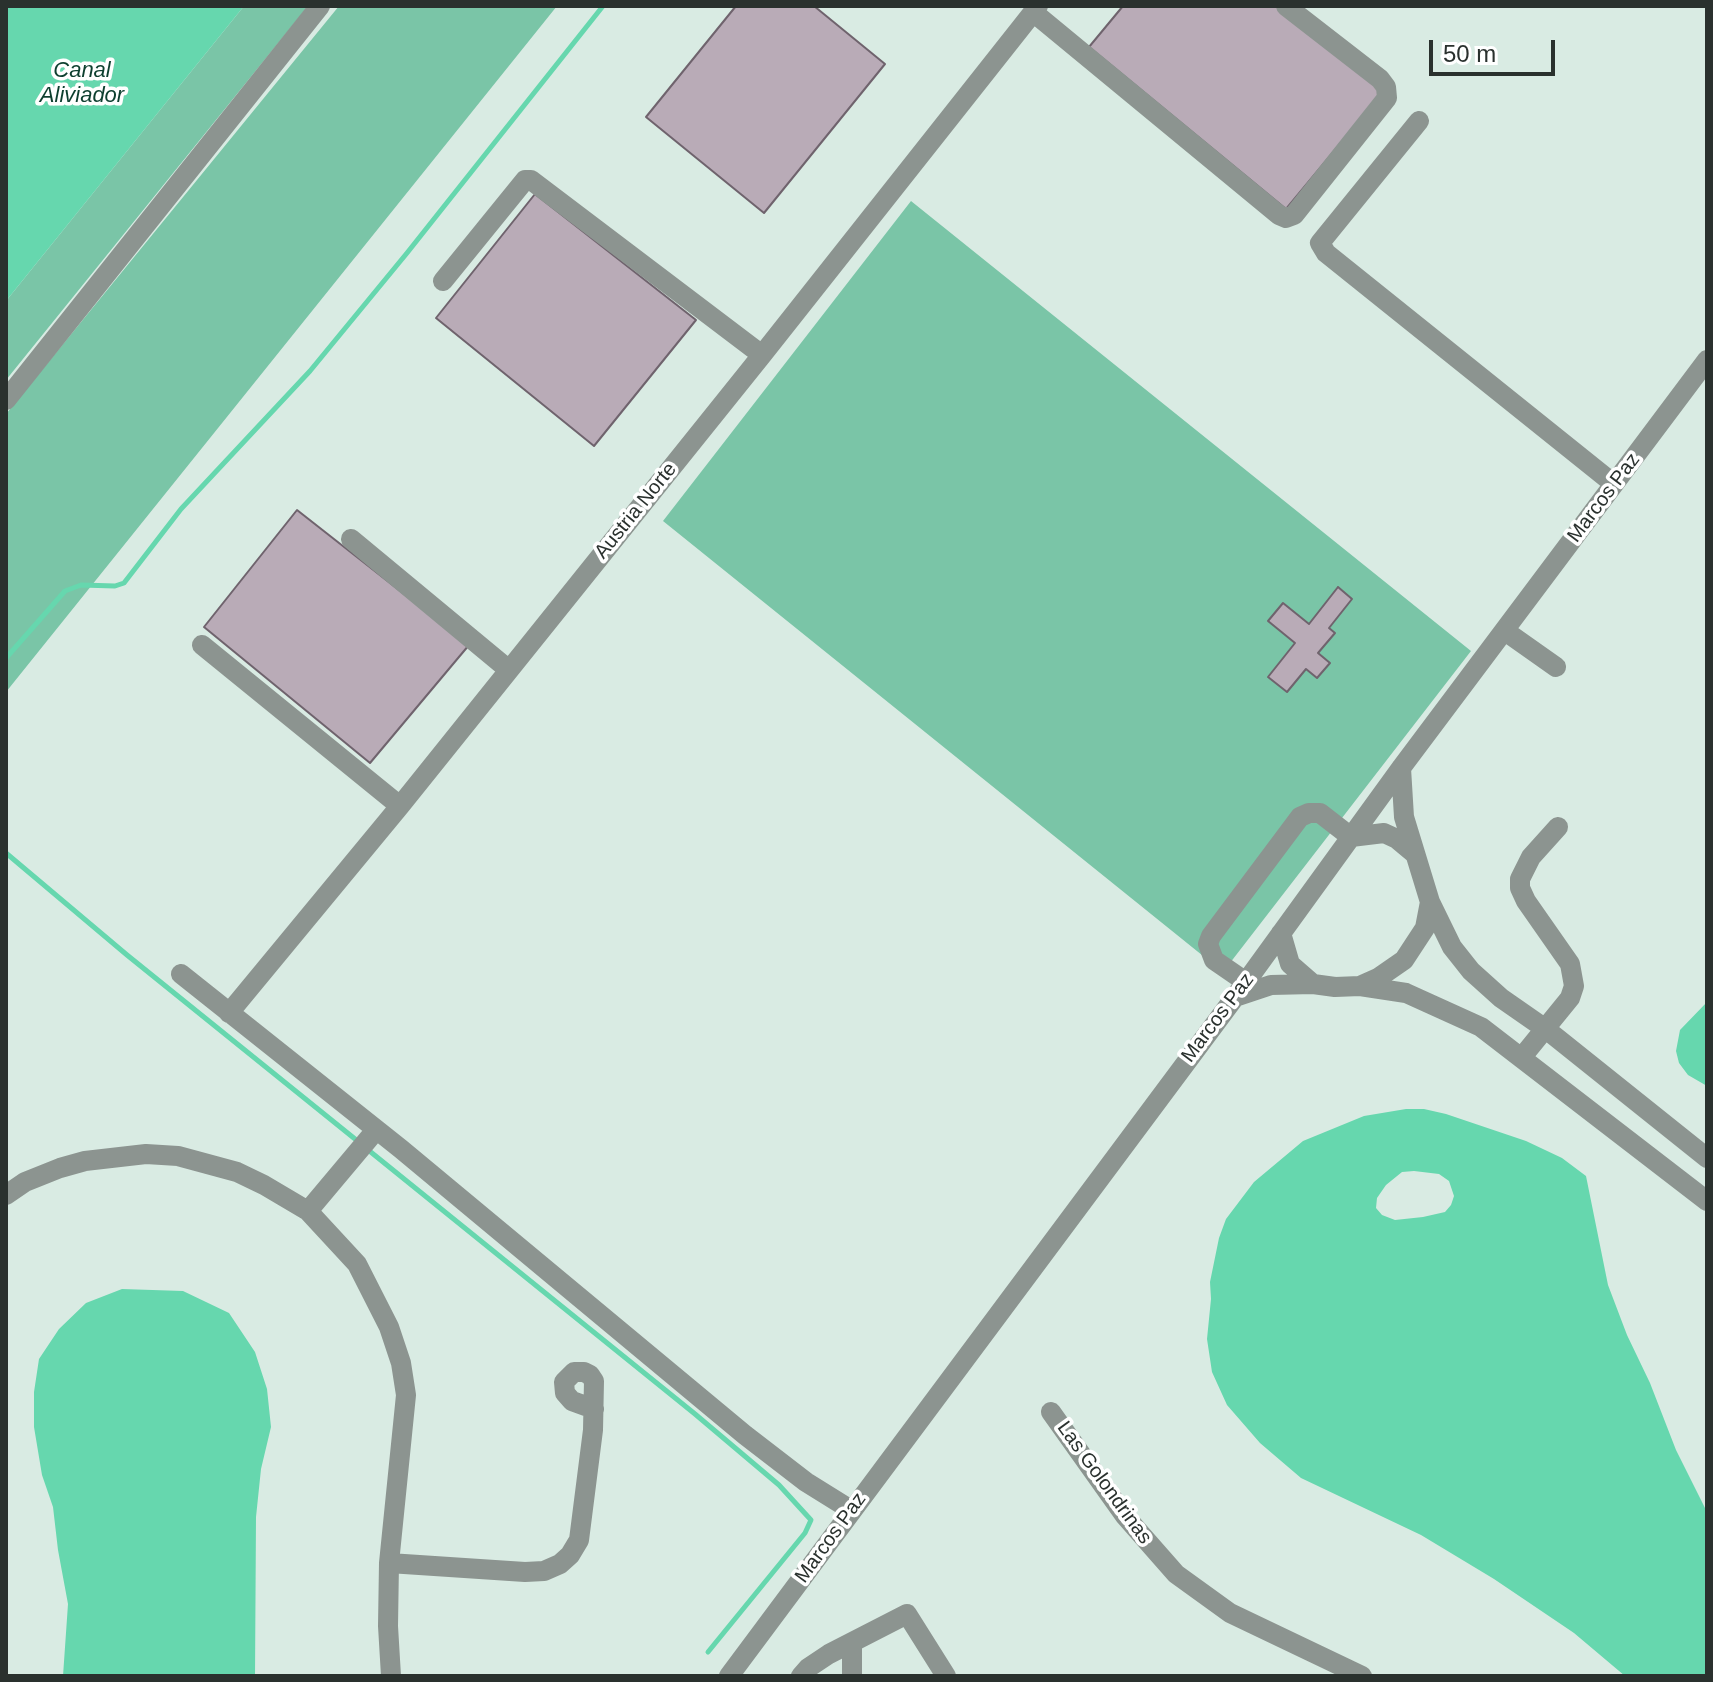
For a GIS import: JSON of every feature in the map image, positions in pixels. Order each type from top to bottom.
[{"type":"street","points":[[6,400],[320,6]]},
{"type":"street","points":[[1010,6],[1032,12],[1286,218],[1294,215],[1387,98],[1386,87],[1380,79],[1286,6]]},
{"type":"street","name":"Austria Norte","points":[[229,1013],[400,806],[762,355],[1032,12]]},
{"type":"street","points":[[1419,121],[1320,243],[1326,253],[1614,484]]},
{"type":"street","points":[[443,281],[525,180],[531,180],[762,355]]},
{"type":"street","name":"Marcos Paz","points":[[729,1676],[1707,360]]},
{"type":"street","points":[[351,539],[509,670]]},
{"type":"street","points":[[1505,631],[1556,667]]},
{"type":"street","points":[[202,645],[400,806]]},
{"type":"street","points":[[1401,768],[1404,817],[1430,902],[1452,947],[1471,971],[1501,998],[1547,1030],[1707,1158]]},
{"type":"street","points":[[1415,854],[1384,833],[1351,837],[1320,813],[1300,817],[1211,936],[1208,944],[1214,960],[1240,989],[1313,984],[1360,986],[1406,993],[1481,1027],[1707,1201]]},
{"type":"street","points":[[1522,1057],[1570,998],[1574,976],[1565,955],[1520,888],[1520,879],[1531,857],[1558,827]]},
{"type":"street","points":[[1360,986],[1404,960],[1425,928],[1430,902]]},
{"type":"street","points":[[1281,933],[1290,964],[1313,984]]},
{"type":"street","points":[[181,974],[229,1013],[368,1140],[806,1482],[851,1510]]},
{"type":"street","points":[[308,1211],[368,1140]]},
{"type":"street","points":[[6,1195],[25,1182],[85,1161],[146,1154],[178,1156],[237,1172],[308,1211],[357,1264],[389,1327],[401,1363],[406,1395],[389,1563],[391,1676]]},
{"type":"street","points":[[389,1563],[525,1572],[544,1571],[560,1564],[579,1540],[594,1409]]},
{"type":"street","name":"Las Golondrinas","points":[[1051,1412],[1125,1516],[1176,1574],[1230,1613],[1362,1676]]},
{"type":"street","points":[[801,1676],[829,1654],[907,1614],[946,1676]]},
{"type":"street","points":[[852,1643],[852,1676]]},
{"type":"shaded area","points":[[244,6],[308,6],[6,380],[6,301]]},
{"type":"shaded area","points":[[339,6],[557,6],[6,692],[6,414]]},
{"type":"shaded area","points":[[911,201],[1471,651],[1223,972],[663,521]]},
{"type":"water","name":"Canal Aliviador","points":[[6,6],[244,6],[6,301]]},
{"type":"water","points":[[1707,1002],[1707,1086],[1688,1075],[1679,1063],[1676,1051],[1680,1030]]},
{"type":"water","points":[[1406,1109],[1446,1114],[1526,1141],[1562,1158],[1586,1176],[1608,1285],[1676,1450],[1707,1512],[1707,1676],[1625,1676],[1574,1633],[1494,1579],[1421,1535],[1301,1478],[1260,1443],[1227,1405],[1212,1372],[1207,1339],[1210,1282],[1226,1219],[1254,1182],[1303,1141],[1364,1116]],"holes":[[[1402,1172],[1439,1174],[1449,1181],[1454,1196],[1445,1212],[1395,1220],[1382,1215],[1376,1208],[1377,1198],[1386,1185]]]},
{"type":"water","points":[[122,1289],[183,1291],[229,1313],[255,1352],[267,1389],[271,1427],[261,1469],[256,1517],[255,1676],[63,1676],[68,1604],[53,1507],[42,1475],[34,1427],[34,1392],[39,1359],[59,1329],[86,1303]]},
{"type":"building","points":[[736,6],[814,6],[885,64],[764,213],[646,117]]},
{"type":"building","points":[[1123,6],[1279,6],[1384,91],[1286,209],[1089,47]]},
{"type":"building","points":[[535,194],[696,320],[594,446],[436,318]]},
{"type":"building","points":[[297,510],[469,645],[370,763],[204,627]]},
{"type":"building","points":[[1338,587],[1352,599],[1329,628],[1335,633],[1318,653],[1330,663],[1317,678],[1306,669],[1287,692],[1268,677],[1295,643],[1268,621],[1283,603],[1309,624]]},
{"type":"waterway","points":[[6,658],[65,591],[81,585],[115,586],[124,583],[181,509],[310,371],[603,6]]},
{"type":"waterway","points":[[6,853],[360,1143]]},
{"type":"waterway","points":[[367,1149],[695,1414],[779,1485],[811,1520],[805,1533],[708,1652]]}]
